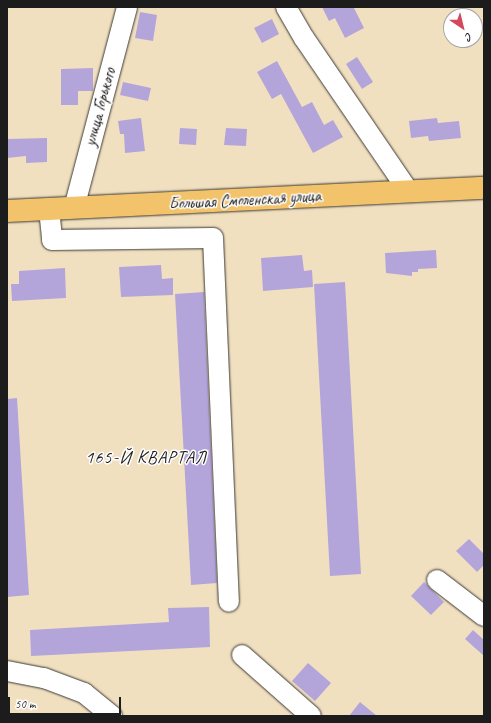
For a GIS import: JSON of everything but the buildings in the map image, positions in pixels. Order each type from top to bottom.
[{"type":"main road","name":"Большая Смоленская улица","points":[[7,211],[484,188]]},
{"type":"street","name":"улица Горького","points":[[74,208],[127,7]]},
{"type":"street","points":[[286,7],[304,38],[409,192]]},
{"type":"street","points":[[49,209],[52,240],[212,238],[229,602]]},
{"type":"street","points":[[437,580],[484,616]]},
{"type":"street","points":[[242,655],[311,716]]},
{"type":"street","points":[[7,671],[44,678],[84,693],[112,716]]},
{"type":"district","name":"165-Й КВАРТАЛ","points":[[146,457]]}]
